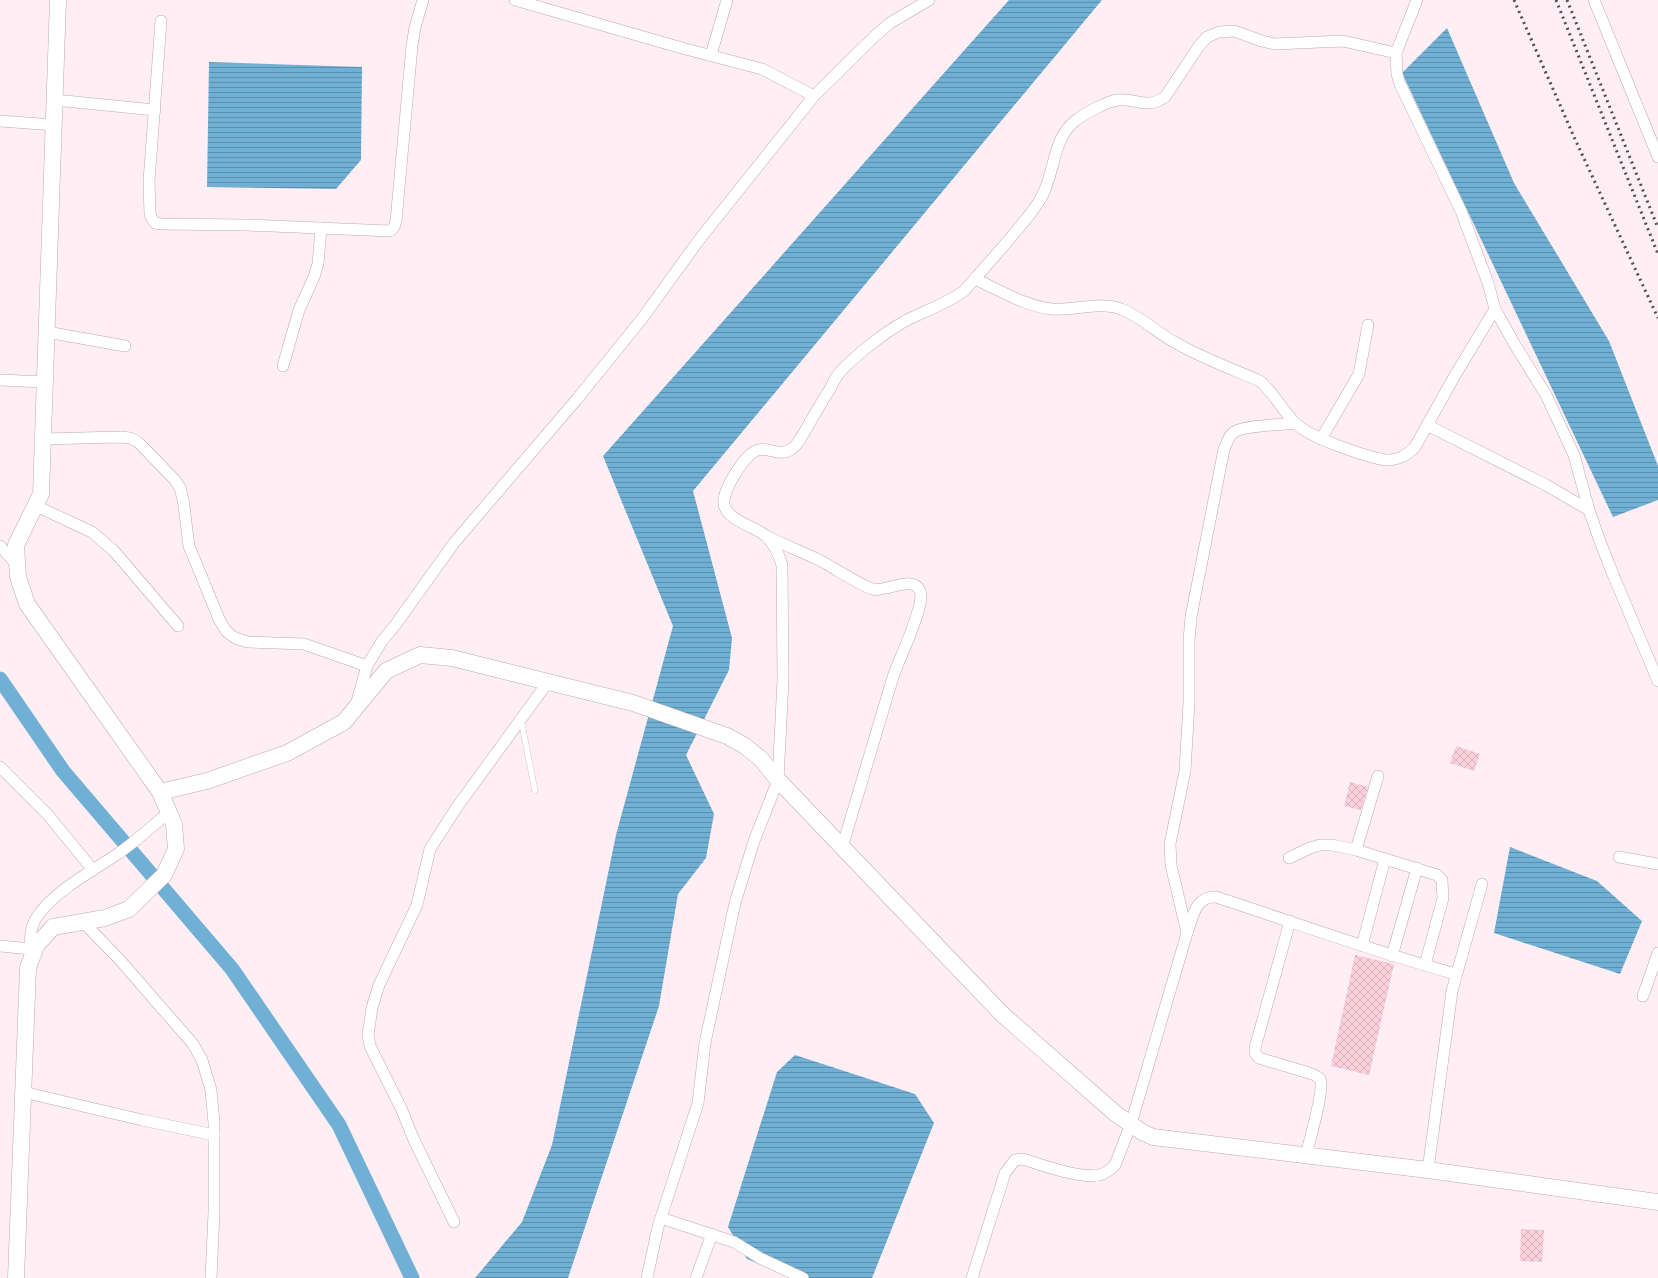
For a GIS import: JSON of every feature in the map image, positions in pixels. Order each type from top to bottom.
[{"type":"main road","points":[[16,1278],[28,968],[31,955],[36,946],[53,927],[105,918],[129,909],[164,875],[176,849],[174,824],[160,792],[28,604],[18,577],[16,545],[41,494],[58,0]]},
{"type":"main road","points":[[160,792],[206,781],[287,753],[344,722],[386,671],[420,655],[452,658],[633,703],[727,736],[745,746],[761,759],[778,780],[842,848],[1002,1014],[1116,1114],[1142,1132],[1153,1137],[1428,1170],[1658,1202]]},
{"type":"street","points":[[161,21],[149,181],[150,214],[152,220],[156,223],[390,231],[394,227],[396,221],[412,46],[423,0]]},
{"type":"street","points":[[515,0],[530,2],[762,69],[814,96]]},
{"type":"street","points":[[711,55],[727,0]]},
{"type":"street","points":[[354,709],[367,666],[382,641],[396,624],[454,543],[577,399],[640,320],[699,240],[814,96],[890,23],[929,0]]},
{"type":"street","points":[[1417,0],[1396,53],[1395,62],[1400,84],[1462,211],[1488,283],[1495,309],[1519,352],[1546,395],[1578,464],[1589,510],[1612,572],[1658,681]]},
{"type":"street","points":[[1594,0],[1658,157]]},
{"type":"street","points":[[842,848],[898,659],[918,615],[921,602],[920,592],[915,585],[906,583],[875,590],[867,587],[739,521],[729,513],[724,505],[724,496],[727,486],[746,458],[753,451],[759,449],[766,449],[779,453],[786,452],[793,448],[802,437],[839,373],[850,362],[890,330],[954,298],[964,291],[1031,214],[1042,196],[1061,139],[1067,129],[1076,120],[1112,101],[1124,100],[1149,104],[1157,102],[1165,97],[1199,46],[1207,37],[1219,32],[1234,31],[1275,44],[1343,41],[1396,53]]},
{"type":"street","points":[[55,100],[155,110]]},
{"type":"street","points":[[0,121],[54,125]]},
{"type":"street","points":[[283,366],[299,310],[314,277],[318,264],[321,228]]},
{"type":"street","points":[[975,278],[1042,308],[1072,308],[1094,305],[1109,306],[1121,309],[1137,316],[1175,343],[1260,381],[1269,389],[1295,423],[1304,430],[1377,459],[1396,460],[1406,456],[1415,447],[1495,309]]},
{"type":"street","points":[[1321,438],[1359,374],[1368,324]]},
{"type":"street","points":[[47,332],[125,346]]},
{"type":"street","points":[[0,380],[45,382]]},
{"type":"street","points":[[1187,932],[1171,865],[1170,844],[1185,771],[1190,696],[1189,640],[1191,617],[1224,449],[1229,437],[1236,431],[1249,428],[1295,423]]},
{"type":"street","points":[[1427,425],[1546,485],[1589,510]]},
{"type":"street","points":[[43,440],[120,437],[130,438],[138,442],[175,480],[180,488],[183,499],[189,546],[219,619],[226,631],[235,638],[248,642],[304,644],[367,666]]},
{"type":"street","points":[[36,506],[74,523],[97,537],[114,551],[178,626]]},
{"type":"street","points":[[647,1278],[661,1218],[698,1103],[705,1043],[735,903],[754,841],[778,780],[783,680],[782,565],[778,553],[766,536]]},
{"type":"street","points":[[0,546],[17,565]]},
{"type":"street","points":[[454,1222],[414,1140],[401,1108],[370,1046],[368,1035],[369,1022],[379,985],[417,905],[430,849],[456,807],[548,682]]},
{"type":"street","points":[[0,767],[48,815],[93,870]]},
{"type":"street","points":[[1356,850],[1378,776]]},
{"type":"street","points":[[0,946],[31,955],[30,937],[38,914],[65,889],[137,840],[169,812]]},
{"type":"street","points":[[1289,858],[1310,848],[1320,845],[1332,845],[1385,858],[1437,875],[1442,880],[1444,889],[1443,898],[1424,965]]},
{"type":"street","points":[[1619,857],[1658,864]]},
{"type":"street","points":[[1362,946],[1385,858]]},
{"type":"street","points":[[1392,956],[1417,868]]},
{"type":"street","points":[[1428,1170],[1449,1013],[1456,974],[1482,884]]},
{"type":"street","points":[[972,1278],[1005,1173],[1015,1160],[1023,1159],[1085,1176],[1101,1175],[1110,1171],[1115,1165],[1131,1124],[1187,932],[1198,905],[1202,900],[1208,897],[1216,897],[1392,956],[1456,974]]},
{"type":"street","points":[[1290,921],[1255,1048],[1255,1053],[1259,1058],[1309,1073],[1316,1076],[1320,1080],[1321,1094],[1306,1155]]},
{"type":"street","points":[[83,922],[119,959],[193,1044],[202,1060],[211,1090],[214,1135],[214,1212],[210,1278]]},
{"type":"street","points":[[1643,996],[1658,953]]},
{"type":"street","points":[[23,1092],[214,1135]]},
{"type":"street","points":[[661,1218],[734,1242],[784,1274],[803,1278]]},
{"type":"street","points":[[696,1278],[712,1234]]},
{"type":"lane","points":[[521,719],[535,791]]},
{"type":"water","points":[[1009,0],[1102,0],[693,491],[732,638],[729,670],[686,755],[714,814],[706,858],[678,894],[659,1006],[568,1278],[475,1278],[522,1222],[552,1145],[616,835],[673,626],[603,456]]},
{"type":"water","points":[[1447,28],[1514,183],[1609,341],[1658,466],[1658,500],[1613,517],[1402,73]]},
{"type":"water","points":[[209,62],[362,67],[361,160],[336,189],[207,187]]},
{"type":"water","points":[[1510,847],[1597,881],[1642,921],[1620,974],[1494,933]]},
{"type":"water","points":[[795,1055],[915,1094],[934,1123],[872,1278],[793,1278],[747,1259],[728,1227],[777,1072]]},
{"type":"building","points":[[1456,746],[1480,754],[1474,771],[1450,763]]},
{"type":"building","points":[[1350,782],[1368,787],[1361,810],[1344,806]]},
{"type":"building","points":[[1355,955],[1394,964],[1369,1075],[1331,1066]]},
{"type":"building","points":[[1521,1229],[1544,1230],[1542,1262],[1520,1261]]},
{"type":"waterway","points":[[0,679],[63,771],[232,969],[339,1125],[412,1278]]},
{"type":"railway","points":[[1514,0],[1574,137],[1658,318]]},
{"type":"railway","points":[[1556,0],[1658,254]]},
{"type":"railway","points":[[1567,0],[1658,228]]}]
